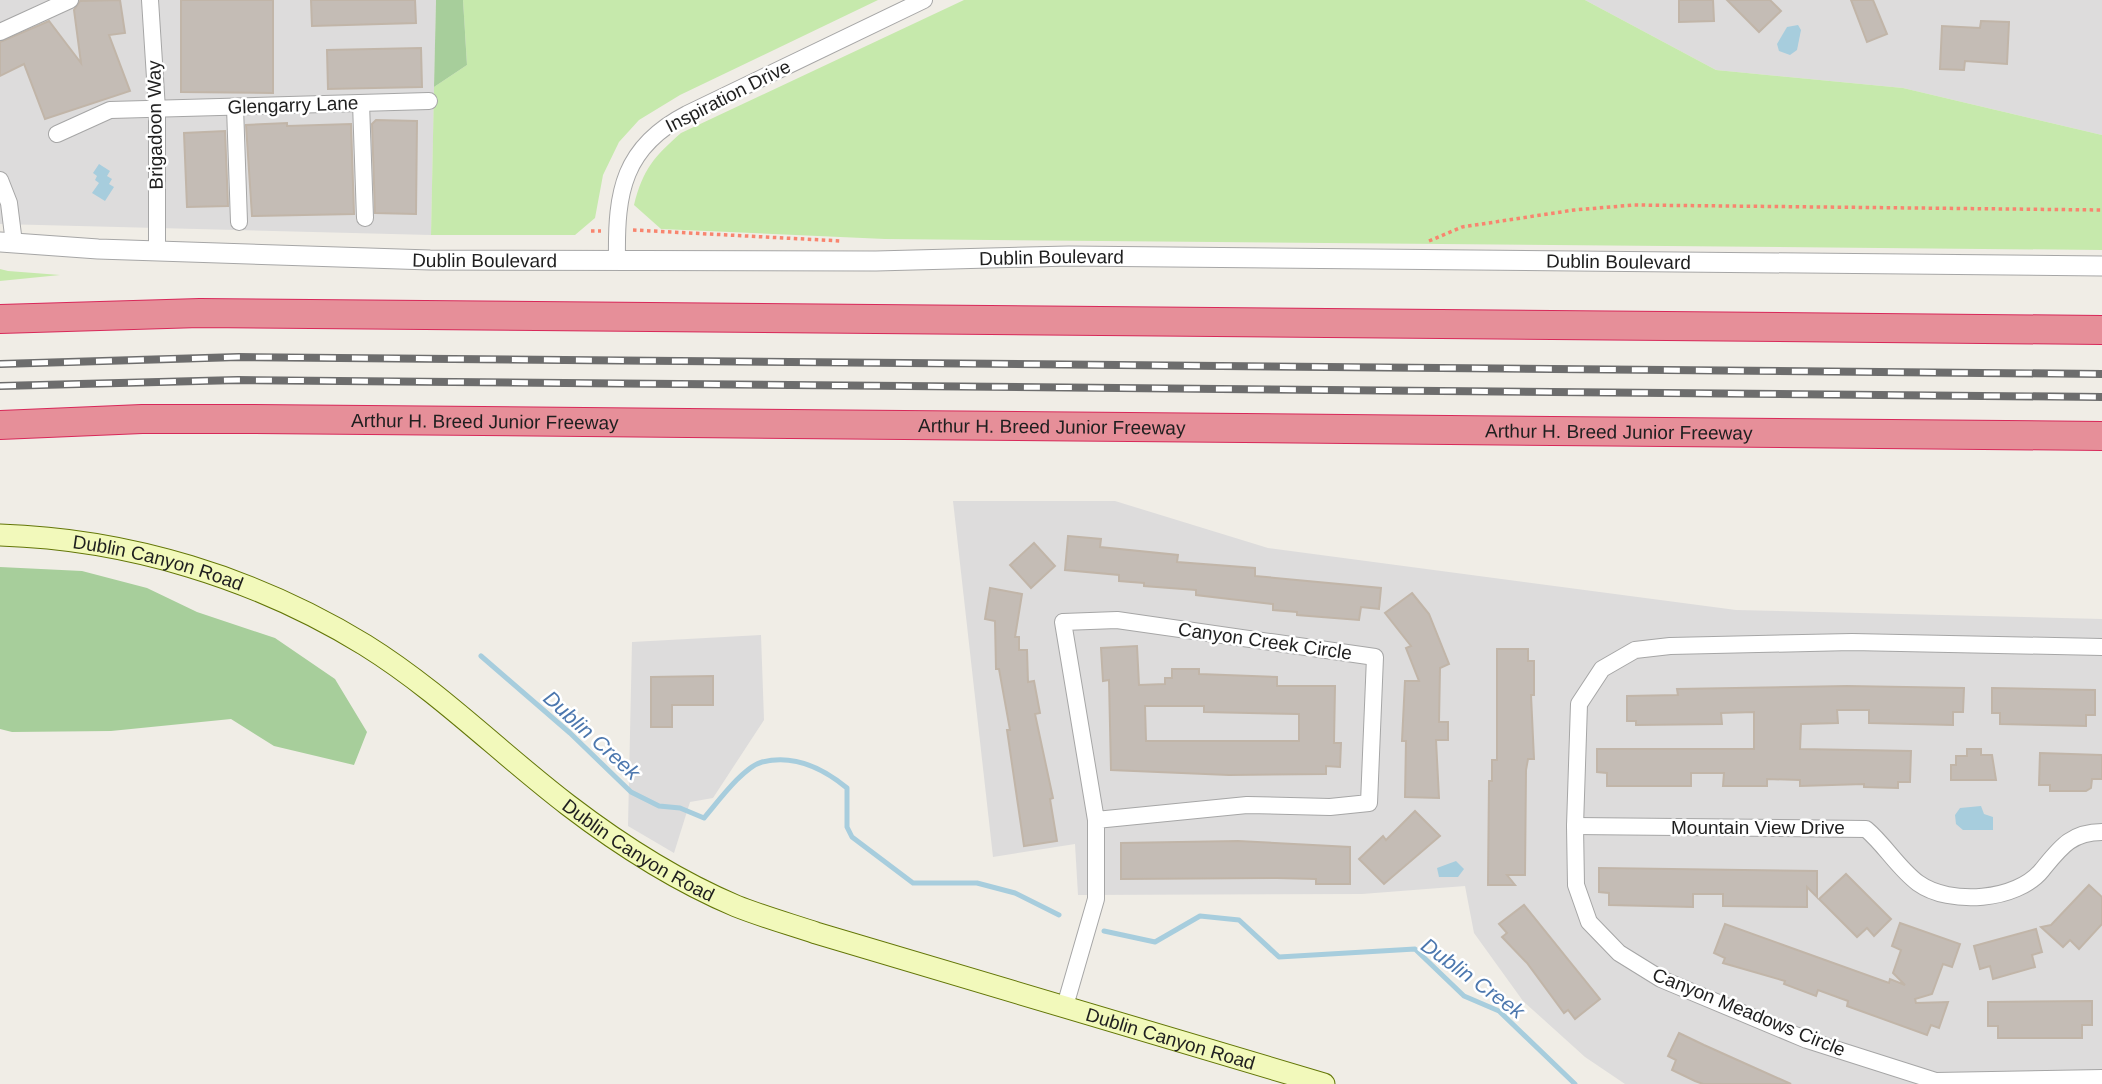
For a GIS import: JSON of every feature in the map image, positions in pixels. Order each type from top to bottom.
[{"type":"highway","points":[[0,319],[200,313],[2102,330]]},
{"type":"highway","name":"Arthur H. Breed Junior Freeway","points":[[0,425],[117,419],[253,419],[2102,436]]},
{"type":"main road","name":"Dublin Canyon Road","points":[[0,535],[55,539],[139,553],[219,576],[270,596],[349,636],[398,667],[568,805],[677,877],[736,906],[816,933],[1324,1084]]},
{"type":"street","points":[[0,32],[71,0]]},
{"type":"street","name":"Brigadoon Way","points":[[150,0],[157,109],[157,249]]},
{"type":"street","name":"Inspiration Drive","points":[[617,258],[620,190],[635,156],[654,134],[687,114],[924,0]]},
{"type":"street","name":"Glengarry Lane","points":[[57,134],[110,110],[429,102]]},
{"type":"street","points":[[361,103],[365,218]]},
{"type":"street","points":[[235,107],[239,222]]},
{"type":"street","points":[[0,180],[9,203],[7,242]]},
{"type":"street","name":"Dublin Boulevard","points":[[7,242],[430,260],[617,258],[876,261],[1069,256],[2102,265]]},
{"type":"street","name":"Canyon Creek Circle","points":[[1065,1006],[1096,899],[1096,820],[1063,622],[1117,620],[1375,657],[1369,803],[1330,807],[1247,805],[1096,820]]},
{"type":"street","name":"Canyon Meadows Circle","points":[[2102,647],[1852,642],[1670,646],[1634,650],[1602,669],[1579,704],[1575,826],[1576,886],[1589,922],[1619,953],[1661,979],[1807,1040],[1936,1083],[2102,1078]]},
{"type":"street","name":"Mountain View Drive","points":[[1575,826],[1866,829],[1920,885],[1967,898],[2014,889],[2040,873],[2063,843],[2077,835],[2102,832]]},
{"type":"path","points":[[1421,243],[1462,228],[1574,210],[1634,205],[2102,210]]},
{"type":"shaded area","points":[[0,0],[436,0],[431,235],[0,224]]},
{"type":"shaded area","points":[[1585,0],[2102,0],[2102,135],[1903,88],[1716,70]]},
{"type":"shaded area","points":[[953,501],[1115,501],[1268,548],[1736,610],[2102,619],[2102,1084],[1625,1084],[1585,1057],[1523,1001],[1474,933],[1465,886],[1362,894],[1078,895],[1075,844],[993,857]]},
{"type":"shaded area","points":[[761,635],[764,720],[713,798],[690,802],[674,853],[628,826],[632,642]]},
{"type":"green space","points":[[436,0],[463,0],[467,65],[434,87]]},
{"type":"green space","points":[[463,0],[878,0],[680,95],[639,120],[619,142],[603,175],[595,218],[575,235],[431,235],[434,87],[467,65]]},
{"type":"green space","points":[[964,0],[1585,0],[1716,70],[1903,88],[2102,135],[2102,250],[885,239],[661,229],[634,205],[641,182],[651,164],[681,133]]},
{"type":"green space","points":[[0,269],[8,271],[60,275],[0,281]]},
{"type":"green space","points":[[0,567],[82,571],[147,588],[197,612],[275,638],[335,679],[367,732],[354,765],[274,746],[231,719],[111,731],[12,732],[0,729]]},
{"type":"water","points":[[1798,25],[1801,30],[1797,50],[1790,55],[1779,51],[1777,44],[1787,27]]},
{"type":"water","points":[[99,164],[110,171],[107,176],[112,179],[109,184],[114,187],[105,201],[92,193],[99,183],[93,173]]},
{"type":"water","points":[[1981,806],[1984,814],[1993,817],[1993,830],[1963,830],[1956,824],[1955,815],[1960,808]]},
{"type":"water","points":[[1456,861],[1464,869],[1458,877],[1439,877],[1437,868]]},
{"type":"building","points":[[120,0],[125,33],[109,35],[130,91],[45,119],[24,64],[0,76],[0,42],[49,21],[81,63],[74,10],[80,1]]},
{"type":"building","points":[[181,0],[273,0],[273,93],[181,92]]},
{"type":"building","points":[[311,0],[415,0],[416,23],[312,26]]},
{"type":"building","points":[[1679,0],[1713,0],[1714,21],[1679,22]]},
{"type":"building","points":[[1727,0],[1770,0],[1781,11],[1759,32]]},
{"type":"building","points":[[1851,0],[1873,0],[1887,34],[1867,42]]},
{"type":"building","points":[[1981,21],[2009,22],[2007,64],[1965,61],[1964,70],[1940,69],[1942,26],[1980,28]]},
{"type":"building","points":[[421,48],[422,87],[328,89],[327,50]]},
{"type":"building","points":[[376,120],[417,121],[416,214],[375,213],[372,124]]},
{"type":"building","points":[[287,123],[287,126],[351,124],[354,214],[252,216],[246,125]]},
{"type":"building","points":[[225,131],[228,206],[187,207],[184,133]]},
{"type":"building","points":[[1068,536],[1101,539],[1100,547],[1178,555],[1177,562],[1255,568],[1255,576],[1381,588],[1379,609],[1361,607],[1359,620],[1297,615],[1297,612],[1273,610],[1273,604],[1196,595],[1196,590],[1144,586],[1144,583],[1119,581],[1119,575],[1065,570]]},
{"type":"building","points":[[1034,543],[1055,566],[1031,588],[1010,565]]},
{"type":"building","points":[[990,588],[1022,594],[1015,637],[1019,637],[1019,650],[1027,650],[1028,682],[1034,681],[1040,713],[1035,714],[1053,798],[1050,799],[1057,841],[1024,846],[1007,730],[1010,730],[999,669],[996,669],[995,621],[985,619]]},
{"type":"building","points":[[1412,593],[1429,614],[1449,664],[1440,668],[1439,722],[1448,722],[1448,740],[1436,740],[1439,798],[1405,797],[1406,741],[1402,741],[1405,681],[1419,681],[1406,648],[1411,646],[1385,613]]},
{"type":"building","points":[[1137,646],[1139,685],[1165,684],[1165,678],[1172,678],[1172,669],[1199,669],[1199,674],[1277,677],[1277,686],[1335,686],[1334,743],[1341,743],[1340,767],[1326,766],[1326,774],[1229,775],[1111,770],[1109,680],[1103,681],[1101,648]],"holes":[[[1145,706],[1204,706],[1204,712],[1299,714],[1299,741],[1146,741]]]},
{"type":"building","points":[[1497,649],[1528,649],[1528,661],[1534,661],[1534,695],[1531,695],[1534,759],[1528,759],[1526,770],[1525,875],[1507,875],[1515,885],[1488,885],[1489,781],[1492,781],[1492,760],[1497,760]]},
{"type":"building","points":[[713,676],[713,705],[672,705],[672,727],[651,727],[651,677]]},
{"type":"building","points":[[1847,686],[1964,688],[1963,712],[1953,712],[1953,725],[1869,723],[1869,710],[1837,710],[1838,723],[1801,724],[1800,749],[1911,751],[1910,782],[1898,782],[1898,788],[1864,787],[1864,784],[1800,786],[1800,780],[1767,779],[1767,786],[1723,786],[1724,773],[1691,773],[1691,786],[1607,786],[1607,773],[1597,772],[1597,749],[1754,749],[1754,712],[1721,713],[1722,724],[1636,725],[1636,721],[1627,721],[1627,696],[1678,695],[1677,689]]},
{"type":"building","points":[[1992,688],[2095,690],[2095,715],[2086,715],[2086,726],[2000,724],[2000,713],[1992,713]]},
{"type":"building","points":[[1967,749],[1981,749],[1981,755],[1992,755],[1996,780],[1951,780],[1951,765],[1956,765],[1956,756],[1967,756]]},
{"type":"building","points":[[2040,753],[2102,755],[2102,779],[2092,779],[2091,788],[2086,791],[2050,791],[2050,785],[2039,785]]},
{"type":"building","points":[[1415,811],[1440,836],[1384,884],[1359,859],[1383,836],[1386,840]]},
{"type":"building","points":[[1238,841],[1350,847],[1350,884],[1316,884],[1316,879],[1277,878],[1121,879],[1121,843]]},
{"type":"building","points":[[1599,868],[1817,871],[1817,897],[1807,887],[1807,907],[1723,906],[1723,894],[1693,894],[1693,907],[1609,905],[1609,893],[1599,892]]},
{"type":"building","points":[[1846,874],[1891,919],[1874,936],[1867,928],[1857,937],[1819,899]]},
{"type":"building","points":[[2089,885],[2102,897],[2102,924],[2079,949],[2070,940],[2063,947],[2041,927],[2051,925]]},
{"type":"building","points":[[1524,905],[1600,999],[1575,1019],[1568,1010],[1564,1013],[1527,963],[1502,937],[1507,933],[1499,924]]},
{"type":"building","points":[[1900,923],[1960,944],[1952,967],[1943,964],[1932,994],[1915,999],[1916,1003],[1948,1002],[1939,1028],[1931,1025],[1927,1035],[1847,1006],[1848,1001],[1818,990],[1816,996],[1784,984],[1785,981],[1723,963],[1725,958],[1714,953],[1725,924],[1889,983],[1890,979],[1905,985],[1893,973],[1901,950],[1892,946]]},
{"type":"building","points":[[2036,929],[2042,952],[2032,955],[2035,967],[1993,979],[1990,966],[1980,969],[1974,946]]},
{"type":"building","points":[[2092,1001],[2092,1025],[2082,1025],[2082,1038],[1998,1038],[1998,1026],[1988,1026],[1988,1002]]},
{"type":"building","points":[[1679,1033],[1791,1084],[1703,1084],[1695,1081],[1672,1070],[1676,1060],[1668,1056]]},
{"type":"waterway","name":"Dublin Creek","points":[[481,656],[570,733],[631,792],[659,806],[680,808],[704,818],[731,786],[755,765],[774,760],[797,762],[818,769],[847,788],[847,827],[852,837],[913,883],[977,883],[1015,893],[1059,915]]},
{"type":"waterway","name":"Dublin Creek","points":[[1104,931],[1155,942],[1200,916],[1239,920],[1279,957],[1415,949],[1464,996],[1499,1011],[1575,1084]]},
{"type":"railway","points":[[0,364],[239,357],[2102,374]]},
{"type":"railway","points":[[0,386],[238,380],[2102,397]]}]
